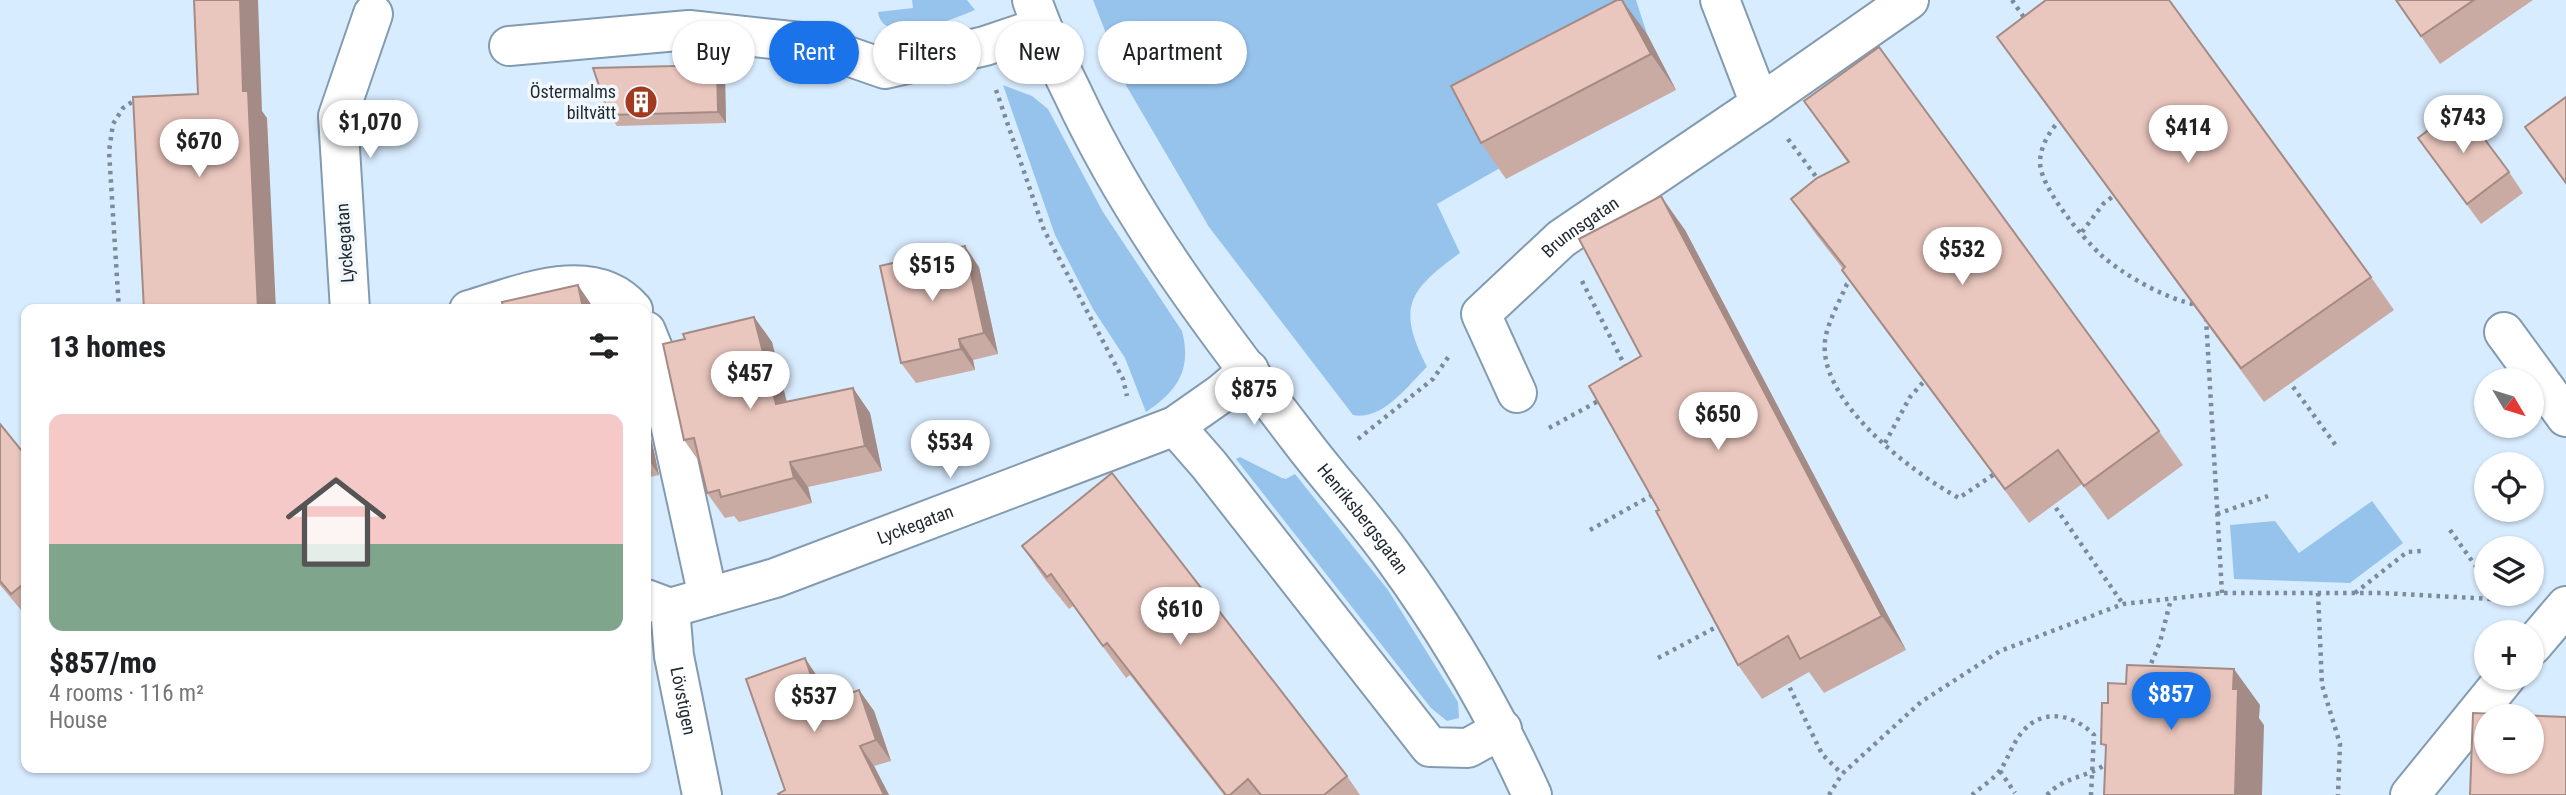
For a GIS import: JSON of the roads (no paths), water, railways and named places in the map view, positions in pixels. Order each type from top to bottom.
[{"type":"street","points":[[1720,0],[1760,104]]},
{"type":"street","name":"Brunnsgatan","points":[[1517,393],[1481,314],[1561,239],[1909,0]]},
{"type":"street","points":[[509,46],[689,30],[810,43],[885,69],[985,46],[1037,13]]},
{"type":"street","name":"Henriksbergsgatan","points":[[1037,13],[1090,130],[1131,206],[1191,295],[1393,557],[1472,677],[1502,729],[1532,795]]},
{"type":"street","name":"Lyckegatan","points":[[350,304],[338,116],[373,14]]},
{"type":"street","points":[[490,304],[559,285],[597,288],[623,299],[627,304]]},
{"type":"street","points":[[2504,332],[2566,416]]},
{"type":"street","points":[[651,344],[708,597]]},
{"type":"street","name":"Lyckegatan","points":[[658,604],[708,597],[775,578],[1175,426],[1249,370]]},
{"type":"street","points":[[1175,426],[1209,465],[1430,747],[1468,748],[1502,729]]},
{"type":"street","name":"Lövstigen","points":[[658,604],[674,656],[702,795]]},
{"type":"street","points":[[2544,632],[2566,606]]},
{"type":"street","points":[[2410,795],[2495,690]]},
{"type":"place","name":"Östermalms biltvätt","points":[[641,102]]}]
